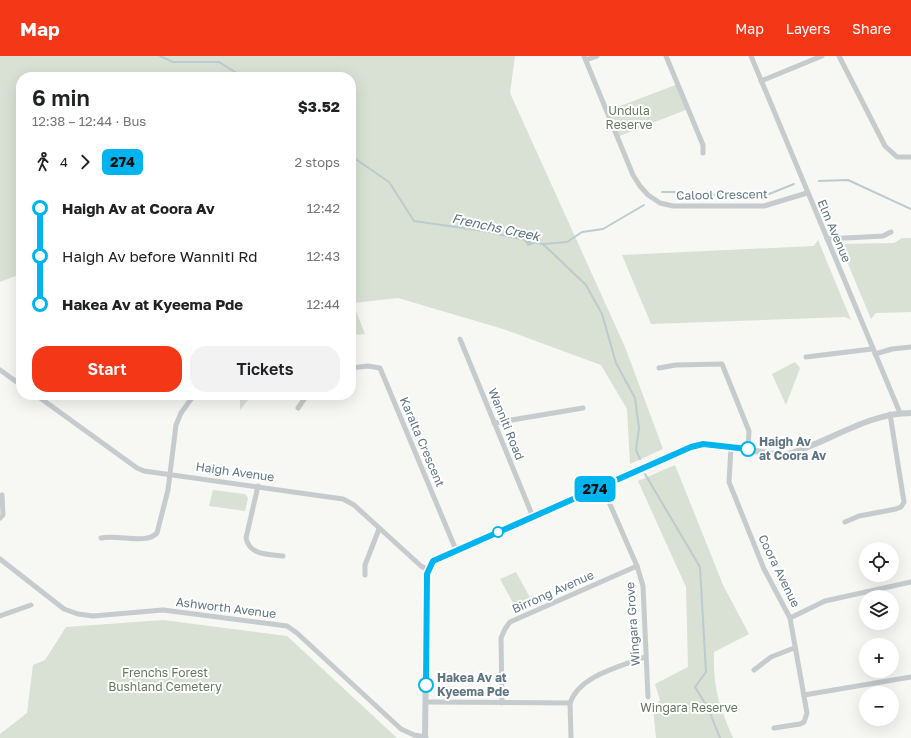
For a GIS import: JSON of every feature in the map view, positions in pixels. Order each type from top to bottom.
[{"type":"street","points":[[585,58],[597,56]]},
{"type":"street","points":[[666,56],[703,145],[703,153]]},
{"type":"street","name":"Elm Avenue","points":[[751,56],[900,413]]},
{"type":"street","points":[[761,81],[822,56]]},
{"type":"street","points":[[839,56],[885,146],[897,157],[911,157]]},
{"type":"street","name":"Calool Crescent","points":[[585,58],[634,175],[648,195],[660,203],[673,206],[764,206],[807,193]]},
{"type":"street","points":[[827,239],[883,236],[891,232]]},
{"type":"street","name":"Wanniti Road","points":[[460,339],[533,517]]},
{"type":"street","points":[[806,357],[874,352],[892,348],[911,347]]},
{"type":"street","points":[[659,368],[676,365],[722,364],[749,431],[748,449]]},
{"type":"street","name":"Karalta Crescent","points":[[356,367],[368,366],[380,368],[456,550]]},
{"type":"street","points":[[0,370],[16,381]]},
{"type":"street","name":"Haigh Avenue","points":[[43,400],[137,468],[144,471],[343,499],[354,505],[421,566],[428,570]]},
{"type":"street","points":[[101,538],[111,536],[146,540],[153,537],[157,533],[170,474],[176,425],[181,413],[190,400]]},
{"type":"street","points":[[298,408],[304,400]]},
{"type":"street","points":[[494,423],[583,408]]},
{"type":"street","points":[[426,737],[427,580],[428,570],[433,561],[698,445],[731,447],[782,454],[792,453],[870,420],[890,414],[911,413]]},
{"type":"street","points":[[845,522],[859,516],[896,509],[901,507],[904,502],[890,414]]},
{"type":"street","name":"Coora Avenue","points":[[731,447],[729,482],[764,569],[790,618],[794,648],[807,713],[804,722],[794,726],[774,728]]},
{"type":"street","points":[[258,486],[246,538],[248,546],[254,551],[284,556]]},
{"type":"street","name":"Wingara Grove","points":[[602,486],[637,566],[642,586],[648,697]]},
{"type":"street","points":[[0,518],[2,515],[2,495]]},
{"type":"street","points":[[365,575],[365,565],[379,529]]},
{"type":"street","name":"Ashworth Avenue","points":[[0,559],[64,609],[78,614],[93,616],[163,610],[287,626],[297,633],[401,729],[414,735],[426,737]]},
{"type":"street","name":"Birrong Avenue","points":[[502,703],[501,638],[510,622],[637,566]]},
{"type":"street","points":[[873,590],[911,582]]},
{"type":"street","points":[[790,618],[825,601],[859,593]]},
{"type":"street","points":[[0,616],[31,605]]},
{"type":"street","points":[[754,670],[771,657],[788,648],[794,648]]},
{"type":"street","points":[[571,738],[570,703],[574,692],[580,686],[602,674],[645,657]]},
{"type":"street","points":[[804,695],[911,677]]},
{"type":"street","points":[[426,702],[570,703]]},
{"type":"green space","points":[[0,56],[515,56],[510,93],[625,347],[663,449],[630,464],[627,409],[601,365],[503,329],[398,298],[356,303],[356,72],[16,72],[16,276],[0,282]]},
{"type":"green space","name":"Undula Reserve","points":[[678,84],[688,109],[617,137],[607,111]]},
{"type":"green space","points":[[902,238],[911,238],[911,312],[876,313],[871,319],[841,247],[843,244],[894,243]]},
{"type":"green space","points":[[818,240],[851,320],[845,317],[651,324],[622,255],[814,246]]},
{"type":"green space","points":[[356,311],[365,334],[356,335]]},
{"type":"green space","points":[[795,362],[800,368],[786,405],[772,374]]},
{"type":"green space","points":[[240,400],[248,400],[240,410]]},
{"type":"green space","name":"Wingara Reserve","points":[[675,465],[723,585],[749,634],[714,652],[718,696],[733,738],[656,738],[653,708],[660,700],[655,684],[688,667],[686,587],[638,481]]},
{"type":"green space","points":[[213,490],[245,494],[248,498],[245,511],[209,506]]},
{"type":"green space","points":[[516,572],[533,603],[517,610],[500,579]]},
{"type":"green space","name":"Frenchs Forest Bushland Cemetery","points":[[163,620],[287,636],[397,738],[0,738],[0,734],[27,713],[33,665],[45,660],[66,627]]},
{"type":"shaded area","points":[[522,238],[535,239],[534,244],[528,246]]},
{"type":"waterway","name":"Frenchs Creek","points":[[160,56],[173,62],[219,62],[235,72]]},
{"type":"waterway","name":"Frenchs Creek","points":[[356,159],[389,182],[414,221],[484,231],[525,240]]},
{"type":"waterway","points":[[819,181],[848,180],[911,209]]},
{"type":"waterway","points":[[662,192],[674,192],[680,195],[769,194],[794,184]]},
{"type":"waterway","points":[[543,244],[567,242],[582,232],[603,229],[644,205]]},
{"type":"waterway","name":"Frenchs Creek","points":[[532,242],[543,244],[586,285],[602,314],[616,363],[635,398],[639,428],[636,450],[640,459]]},
{"type":"waterway","points":[[645,474],[700,567],[706,672],[695,687],[708,708],[720,738]]},
{"type":"bus line","name":"274","points":[[426,685],[427,574],[433,561],[440,556],[533,517],[691,447],[703,444],[748,449]]},
{"type":"place","name":"Haigh Av at Coora Av","points":[[748,449]]},
{"type":"place","name":"Hakea Av at Kyeema Pde","points":[[426,685]]}]
